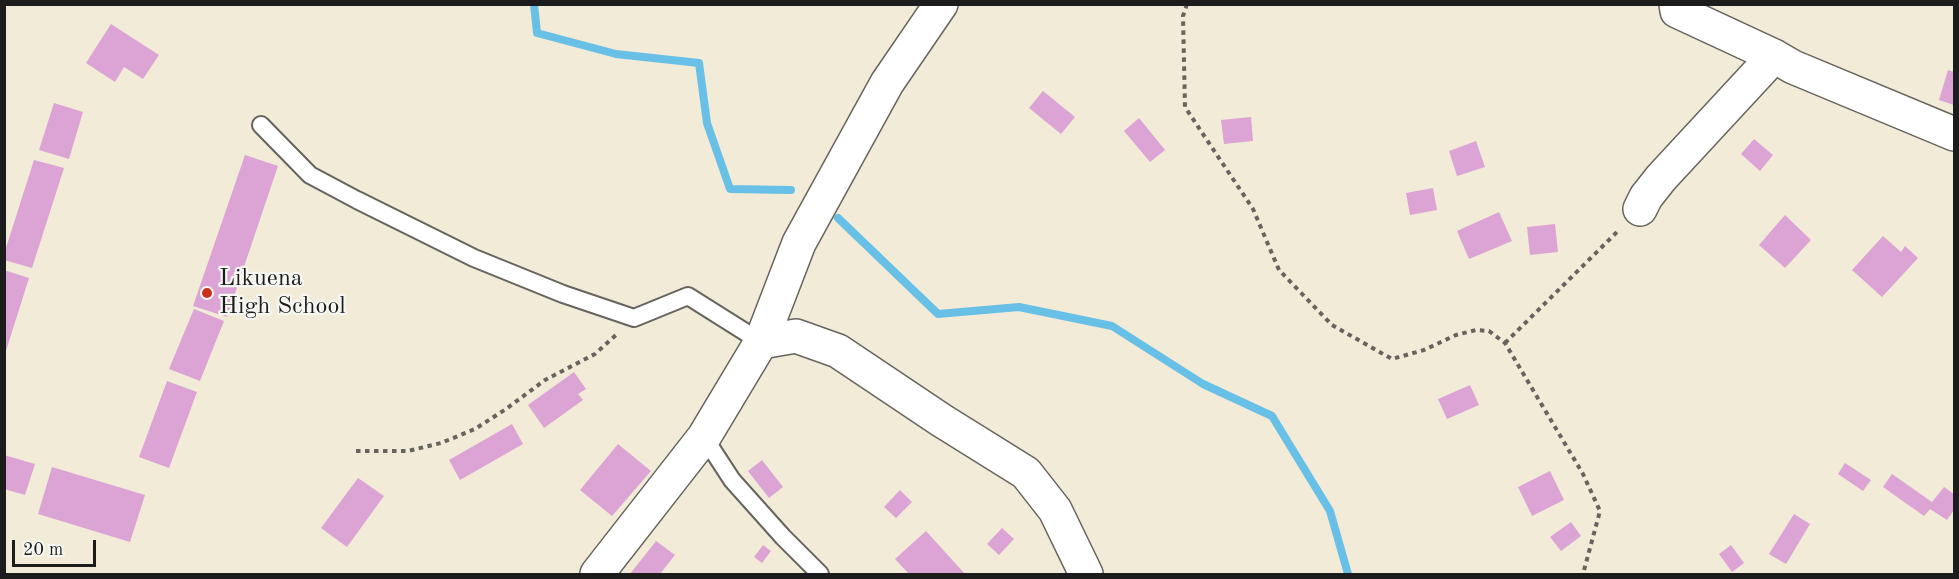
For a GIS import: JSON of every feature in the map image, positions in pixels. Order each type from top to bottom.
[{"type":"street","points":[[597,574],[704,437],[760,342],[799,243],[887,83],[941,4]]},
{"type":"street","points":[[1676,4],[1677,12],[1793,67],[1954,134]]},
{"type":"street","points":[[1640,209],[1661,178],[1774,56]]},
{"type":"street","points":[[760,342],[796,336],[838,351],[941,420],[1026,473],[1054,510],[1086,574]]},
{"type":"lane","points":[[261,125],[310,175],[474,258],[562,294],[634,318],[688,296],[760,342]]},
{"type":"lane","points":[[704,437],[732,480],[820,574]]},
{"type":"path","points":[[1187,4],[1183,16],[1185,107],[1253,209],[1279,270],[1332,325],[1392,359],[1424,350],[1456,335],[1476,330],[1489,331],[1505,343],[1584,474],[1600,511],[1583,574]]},
{"type":"path","points":[[1505,343],[1640,209]]},
{"type":"path","points":[[356,451],[408,451],[441,443],[475,429],[545,380],[595,354],[634,318]]},
{"type":"building","points":[[111,24],[159,55],[143,79],[124,67],[115,82],[86,63]]},
{"type":"building","points":[[1948,70],[1954,72],[1954,105],[1939,100]]},
{"type":"building","points":[[1043,91],[1075,117],[1061,134],[1029,108]]},
{"type":"building","points":[[54,103],[83,112],[69,159],[39,150]]},
{"type":"building","points":[[1251,117],[1253,141],[1224,144],[1221,120]]},
{"type":"building","points":[[1139,118],[1165,150],[1150,162],[1124,131]]},
{"type":"building","points":[[1754,139],[1773,155],[1760,171],[1741,154]]},
{"type":"building","points":[[1476,141],[1485,167],[1457,176],[1449,151]]},
{"type":"building","points":[[245,155],[278,166],[227,317],[193,306]]},
{"type":"building","points":[[34,160],[64,168],[32,268],[4,260],[4,254]]},
{"type":"building","points":[[1433,188],[1437,210],[1410,215],[1406,193]]},
{"type":"building","points":[[1499,212],[1512,241],[1469,259],[1457,231]]},
{"type":"building","points":[[1785,215],[1811,240],[1785,268],[1759,245]]},
{"type":"building","points":[[1555,224],[1558,252],[1530,255],[1527,227]]},
{"type":"building","points":[[1883,236],[1901,252],[1905,246],[1918,258],[1882,297],[1852,270]]},
{"type":"building","points":[[4,270],[29,278],[5,354],[4,353]]},
{"type":"building","points":[[194,309],[224,321],[200,381],[169,369]]},
{"type":"building","points":[[574,372],[586,389],[578,394],[583,400],[544,428],[528,405]]},
{"type":"building","points":[[167,381],[197,392],[169,468],[139,457]]},
{"type":"building","points":[[1470,385],[1479,405],[1447,419],[1438,399]]},
{"type":"building","points":[[512,424],[523,444],[460,480],[449,460]]},
{"type":"building","points":[[618,444],[651,471],[612,516],[580,490]]},
{"type":"building","points":[[4,455],[35,464],[25,495],[4,489]]},
{"type":"building","points":[[762,460],[783,487],[769,498],[748,471]]},
{"type":"building","points":[[1845,463],[1871,480],[1863,491],[1838,474]]},
{"type":"building","points":[[52,467],[145,495],[130,542],[38,514]]},
{"type":"building","points":[[1550,471],[1564,500],[1532,516],[1518,487]]},
{"type":"building","points":[[1892,474],[1932,502],[1944,487],[1954,494],[1954,510],[1947,520],[1930,509],[1924,516],[1883,487]]},
{"type":"building","points":[[358,478],[384,496],[347,547],[321,528]]},
{"type":"building","points":[[900,490],[912,502],[896,518],[884,507]]},
{"type":"building","points":[[1794,514],[1810,524],[1786,564],[1769,554]]},
{"type":"building","points":[[1571,522],[1581,536],[1561,551],[1550,537]]},
{"type":"building","points":[[1002,528],[1014,539],[999,555],[987,544]]},
{"type":"building","points":[[926,531],[965,574],[909,574],[895,559]]},
{"type":"building","points":[[656,541],[675,555],[660,574],[630,574]]},
{"type":"building","points":[[763,545],[771,551],[762,563],[754,557]]},
{"type":"building","points":[[1731,545],[1744,563],[1732,572],[1719,554]]},
{"type":"waterway","points":[[534,4],[537,33],[616,54],[699,63],[707,123],[730,189],[791,190]]},
{"type":"waterway","points":[[838,218],[938,314],[1019,307],[1112,326],[1203,384],[1272,416],[1330,511],[1348,574]]},
{"type":"place","name":"Likuena High School","points":[[207,293]]}]
